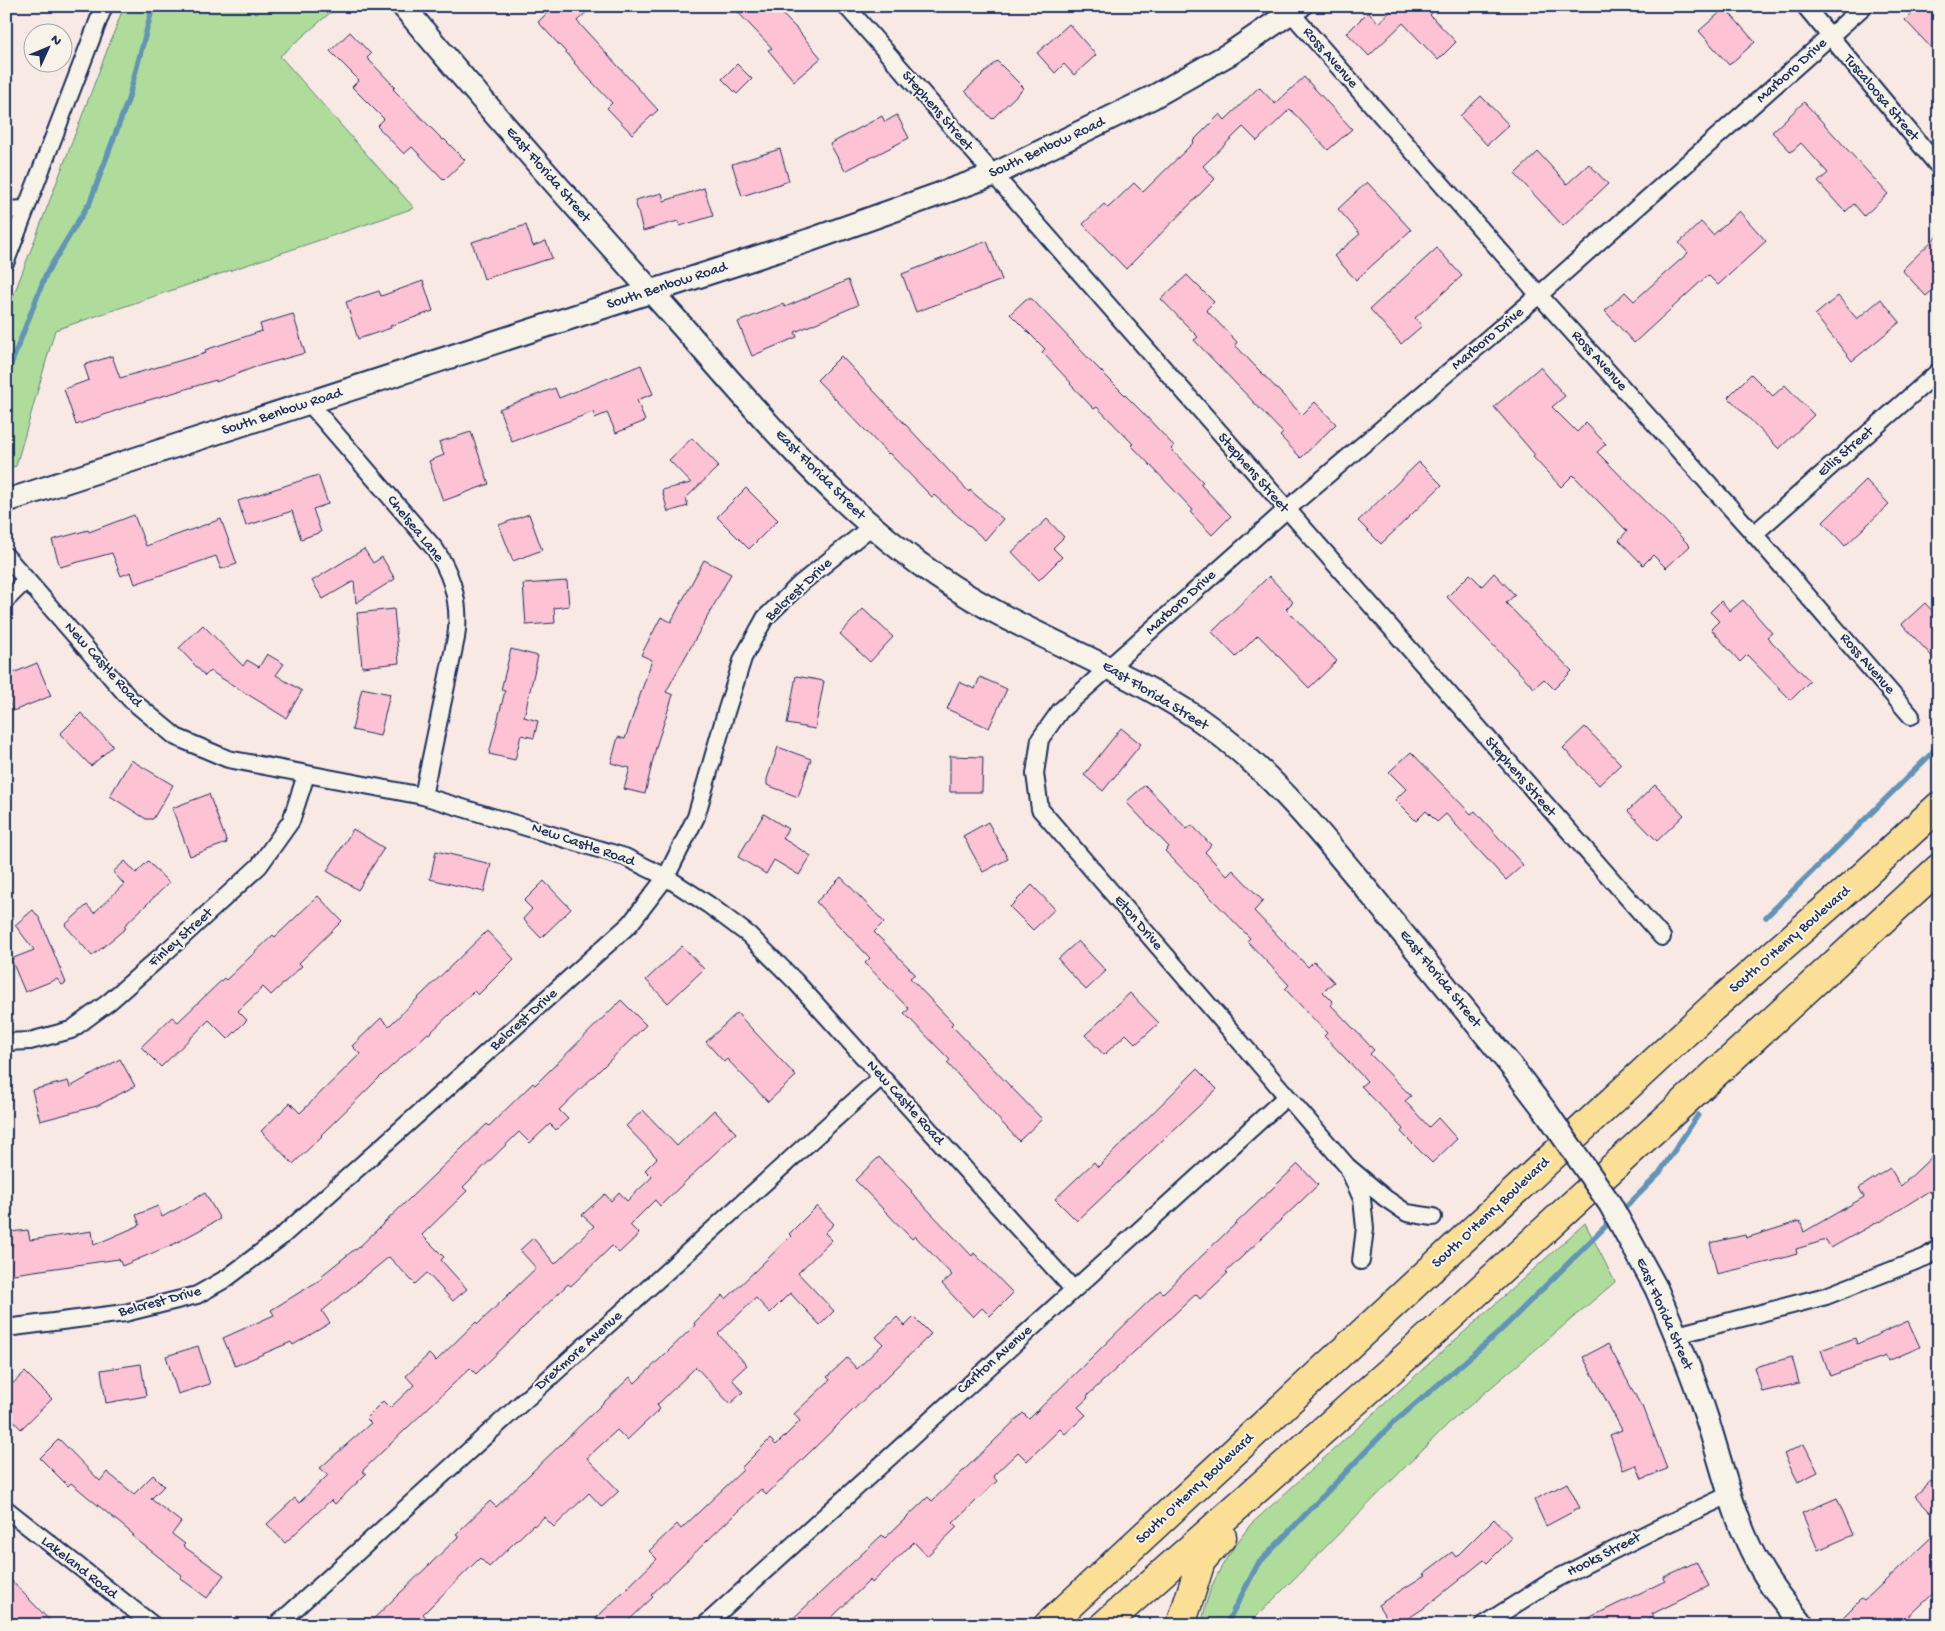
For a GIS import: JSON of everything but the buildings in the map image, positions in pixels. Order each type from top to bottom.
[{"type":"highway","name":"South O'Henry Boulevard","points":[[1048,1625],[1712,1008],[1862,877],[1939,806]]},
{"type":"highway","points":[[1104,1625],[1434,1332],[1939,868]]},
{"type":"highway","points":[[1181,1625],[1201,1561],[1275,1473]]},
{"type":"main road","name":"East Florida Street","points":[[403,6],[567,198],[813,472],[872,526],[905,553],[956,589],[1004,617],[1109,668],[1200,720],[1253,762],[1293,802],[1511,1066],[1552,1120],[1610,1204],[1656,1288],[1677,1335],[1706,1413],[1745,1536],[1758,1563],[1775,1590],[1803,1625]]},
{"type":"main road","name":"South Benbow Road","points":[[6,501],[310,404],[469,350],[810,240],[993,175],[1153,97],[1231,53],[1292,9]]},
{"type":"street","points":[[6,261],[104,6]]},
{"type":"street","name":"Stephens Street","points":[[846,6],[1662,938]]},
{"type":"street","name":"Tuscaloosa Street","points":[[1805,6],[1939,167]]},
{"type":"street","name":"Marboro Drive","points":[[1109,668],[1286,510],[1539,295],[1864,6]]},
{"type":"street","name":"Ross Avenue","points":[[1292,9],[1539,295],[1754,534],[1911,716]]},
{"type":"street","points":[[6,210],[25,209]]},
{"type":"street","name":"Ellis Street","points":[[1754,534],[1939,371]]},
{"type":"street","name":"Chelsea Lane","points":[[310,404],[435,549],[446,568],[455,590],[459,622],[423,796]]},
{"type":"street","name":"Belcrest Drive","points":[[6,1328],[125,1313],[197,1295],[227,1278],[281,1237],[623,931],[666,877],[696,817],[743,658],[765,618],[800,584],[872,526]]},
{"type":"street","name":"New Castle Road","points":[[6,556],[130,699],[176,737],[228,759],[423,796],[617,855],[666,877],[709,905],[749,935],[795,981],[1073,1289]]},
{"type":"street","points":[[6,600],[26,580]]},
{"type":"street","name":"Eton Drive","points":[[1109,668],[1060,711],[1040,739],[1036,774],[1040,809],[1346,1166],[1385,1198],[1408,1213],[1433,1217]]},
{"type":"street","name":"Finley Street","points":[[6,1042],[30,1041],[71,1030],[109,1002],[168,950],[259,866],[290,821],[306,775]]},
{"type":"street","name":"Drexmore Avenue","points":[[277,1625],[882,1077]]},
{"type":"street","name":"Carlton Avenue","points":[[705,1625],[1073,1289],[1286,1098]]},
{"type":"street","name":"Eton Drive","points":[[1346,1166],[1362,1199],[1365,1228],[1361,1261]]},
{"type":"street","points":[[1677,1335],[1826,1296],[1886,1274],[1926,1257],[1939,1248]]},
{"type":"street","name":"Hooks Street","points":[[1482,1625],[1552,1581],[1731,1494]]},
{"type":"street","name":"Lakeland Road","points":[[6,1509],[153,1625]]},
{"type":"green space","points":[[124,6],[338,6],[280,56],[414,208],[55,330],[16,466],[6,469],[6,315]]},
{"type":"green space","points":[[1585,1223],[1615,1282],[1448,1424],[1248,1625],[1202,1625],[1208,1596],[1213,1584],[1226,1560],[1250,1525]]},
{"type":"waterway","points":[[6,377],[46,274],[90,202],[128,100],[153,6]]},
{"type":"waterway","points":[[1766,917],[1932,753],[1939,740]]},
{"type":"waterway","points":[[1620,1213],[1658,1175],[1698,1115]]},
{"type":"waterway","points":[[1226,1625],[1258,1564],[1391,1425],[1497,1334],[1613,1219]]}]
